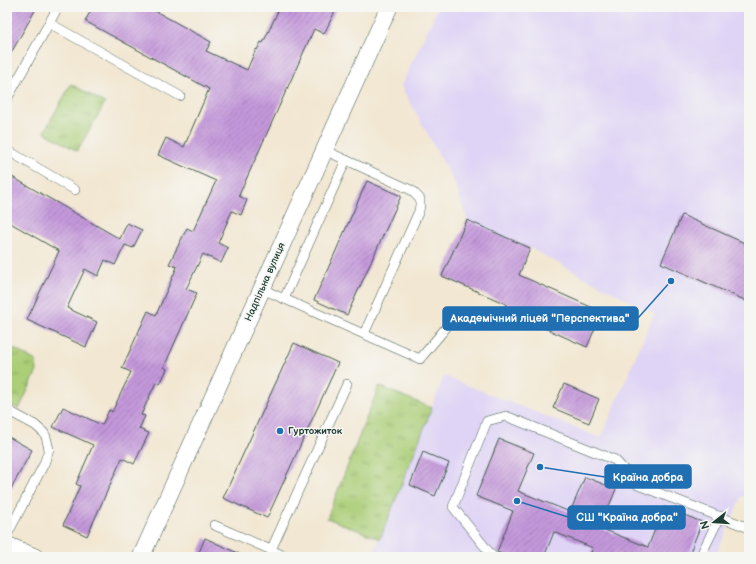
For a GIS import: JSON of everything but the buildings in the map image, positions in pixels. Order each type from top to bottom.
[{"type":"street","name":"Надпільна вулиця","points":[[141,557],[389,7]]},
{"type":"street","points":[[7,545],[35,557]]},
{"type":"lane","points":[[7,100],[58,7]]},
{"type":"lane","points":[[49,23],[180,96]]},
{"type":"lane","points":[[7,150],[75,190]]},
{"type":"lane","points":[[324,150],[412,190],[420,199],[420,205],[364,334]]},
{"type":"lane","points":[[284,299],[346,160]]},
{"type":"lane","points":[[262,289],[420,358],[449,324],[468,314],[504,324]]},
{"type":"lane","points":[[270,550],[347,384]]},
{"type":"lane","points":[[7,410],[39,428],[46,437],[49,449],[44,464],[7,535]]},
{"type":"lane","points":[[493,557],[453,507],[488,421],[506,416],[615,460],[638,484],[749,528]]},
{"type":"lane","points":[[700,557],[720,516]]},
{"type":"lane","points":[[214,525],[287,557]]},
{"type":"shaded area","points":[[438,7],[749,7],[749,499],[742,496],[715,557],[372,557],[444,376],[601,438],[654,314],[530,248],[467,220],[456,186],[401,86]]},
{"type":"green space","points":[[71,84],[105,103],[77,151],[44,132]]},
{"type":"green space","points":[[7,345],[36,361],[37,371],[19,409],[7,403]]},
{"type":"green space","points":[[379,386],[432,408],[380,539],[327,518]]},
{"type":"place","name":"Академічний ліцей \"Перспектива\"","points":[[671,281]]},
{"type":"place","name":"Гуртожиток","points":[[280,431]]},
{"type":"place","name":"Країна добра","points":[[540,467]]},
{"type":"place","name":"СШ \"Країна добра\"","points":[[517,501]]}]
